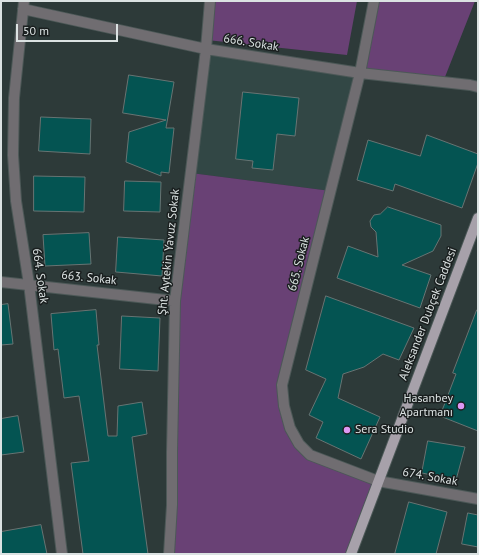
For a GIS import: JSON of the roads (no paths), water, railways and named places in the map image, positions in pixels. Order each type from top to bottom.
[{"type":"main road","name":"Aleksander Dubçek Caddesi","points":[[351,554],[478,218]]},
{"type":"street","name":"Şht. Aytekin Yavuz Sokak","points":[[169,554],[172,505],[175,301],[206,50],[210,1]]},
{"type":"street","name":"665. Sokak","points":[[374,1],[360,73],[282,385],[284,406],[290,428],[299,444],[310,455],[378,481]]},
{"type":"street","name":"666. Sokak","points":[[23,5],[206,50],[360,73],[478,87]]},
{"type":"street","name":"664. Sokak","points":[[23,5],[14,98],[13,155],[16,201],[29,284],[62,554]]},
{"type":"street","name":"663. Sokak","points":[[1,282],[175,301]]},
{"type":"street","name":"674. Sokak","points":[[378,481],[478,499]]},
{"type":"place","name":"Hasanbey Apartmanı","points":[[461,406]]},
{"type":"place","name":"Sera Studio","points":[[347,430]]}]
